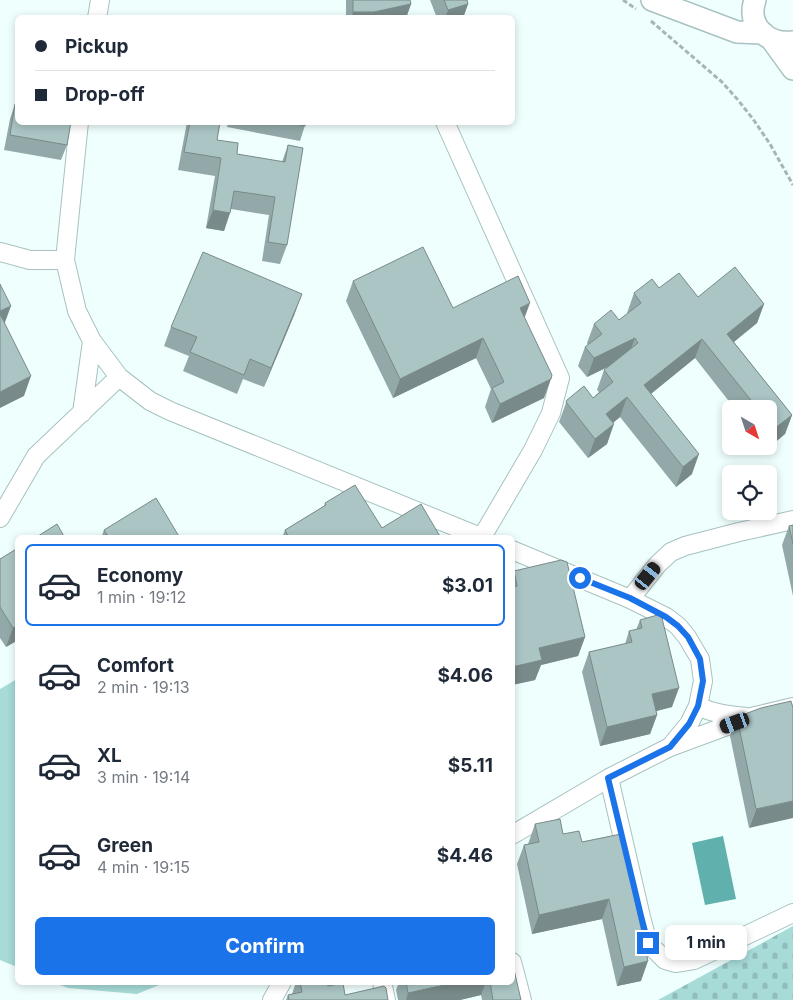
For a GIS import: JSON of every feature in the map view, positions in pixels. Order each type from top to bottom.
[{"type":"main road","points":[[755,0],[753,14],[756,25],[793,69]]},
{"type":"main road","points":[[647,10],[737,32],[767,37],[784,43],[793,42]]},
{"type":"lane","points":[[98,15],[100,0]]},
{"type":"lane","points":[[79,125],[65,260],[77,310],[92,341],[120,377],[150,401],[170,411],[478,535]]},
{"type":"lane","points":[[446,125],[560,378],[551,413],[533,450],[484,535]]},
{"type":"lane","points":[[0,252],[30,260],[65,260]]},
{"type":"lane","points":[[82,413],[92,341]]},
{"type":"lane","points":[[0,518],[36,456],[120,377]]},
{"type":"lane","points":[[630,598],[658,564],[671,552],[685,546],[793,520]]},
{"type":"lane","points":[[515,551],[630,598],[666,617],[688,637],[700,659],[703,681],[698,706],[689,724],[670,747]]},
{"type":"lane","points":[[698,706],[722,715],[751,717]]},
{"type":"lane","points":[[515,833],[608,778],[670,747],[751,717],[793,707]]},
{"type":"lane","points":[[608,778],[648,943],[665,960],[675,963],[694,960],[793,913]]},
{"type":"lane","points":[[515,973],[522,1000]]},
{"type":"lane","points":[[272,1000],[280,985]]},
{"type":"lane","points":[[383,985],[386,1000]]},
{"type":"path","points":[[623,0],[647,10],[722,82],[753,119],[770,144],[793,185]]},
{"type":"green space","points":[[15,680],[15,966],[0,960],[0,689]]},
{"type":"green space","points":[[793,926],[793,1000],[658,1000]]},
{"type":"green space","points":[[60,985],[159,985],[137,994],[68,988]]},
{"type":"shaded area","points":[[723,836],[736,899],[705,905],[692,843]]},
{"type":"building","points":[[353,0],[410,0],[411,4],[374,12],[353,12]]},
{"type":"building","points":[[444,0],[467,0],[468,4],[448,10]]},
{"type":"building","points":[[15,104],[15,125],[70,125],[67,145],[10,135]]},
{"type":"building","points":[[189,125],[220,125],[217,140],[238,143],[237,154],[285,162],[288,145],[303,148],[287,245],[268,242],[275,197],[234,191],[230,213],[213,210],[221,158],[184,152]]},
{"type":"building","points":[[423,247],[453,308],[518,276],[530,303],[520,308],[552,375],[551,379],[500,404],[492,388],[504,382],[483,338],[400,379],[353,281]]},
{"type":"building","points":[[203,252],[302,294],[271,368],[250,359],[244,375],[190,352],[197,337],[171,327]]},
{"type":"building","points":[[735,267],[764,304],[727,334],[792,415],[778,426],[778,400],[751,400],[702,339],[644,385],[699,454],[683,467],[627,397],[606,414],[614,424],[595,439],[566,402],[584,386],[593,398],[613,382],[604,370],[638,343],[635,338],[594,358],[585,347],[602,334],[594,324],[611,310],[619,320],[641,303],[634,293],[652,279],[659,288],[679,273],[698,297]]},
{"type":"building","points":[[0,284],[11,306],[0,311]]},
{"type":"building","points":[[0,314],[31,376],[0,392]]},
{"type":"building","points":[[355,485],[382,528],[421,504],[439,535],[288,535],[285,530],[326,505],[325,503]]},
{"type":"building","points":[[156,498],[178,535],[107,535],[104,530]]},
{"type":"building","points":[[57,524],[63,535],[40,535]]},
{"type":"building","points":[[793,525],[793,544],[789,526]]},
{"type":"building","points":[[15,550],[15,627],[13,628],[0,607],[0,559]]},
{"type":"building","points":[[561,560],[567,562],[585,637],[539,648],[542,660],[515,666],[515,586],[517,586],[515,571]]},
{"type":"building","points":[[661,614],[679,688],[652,694],[657,715],[607,727],[589,652],[632,642],[629,631],[642,628],[640,620]]},
{"type":"building","points":[[791,701],[793,708],[793,801],[756,809],[737,717],[761,708]]},
{"type":"building","points":[[560,819],[563,834],[579,831],[582,842],[621,834],[648,961],[624,967],[609,899],[539,915],[524,845],[539,842],[535,824]]},
{"type":"building","points":[[515,974],[521,1000],[493,1000],[490,985],[515,985]]},
{"type":"building","points":[[301,985],[343,985],[345,995],[384,986],[388,1000],[289,1000],[288,995],[302,992]]},
{"type":"building","points":[[407,985],[444,985],[408,993]]},
{"type":"route","points":[[580,578],[630,598],[666,617],[688,637],[700,659],[703,681],[698,706],[689,724],[670,747],[608,778],[648,943]]}]
